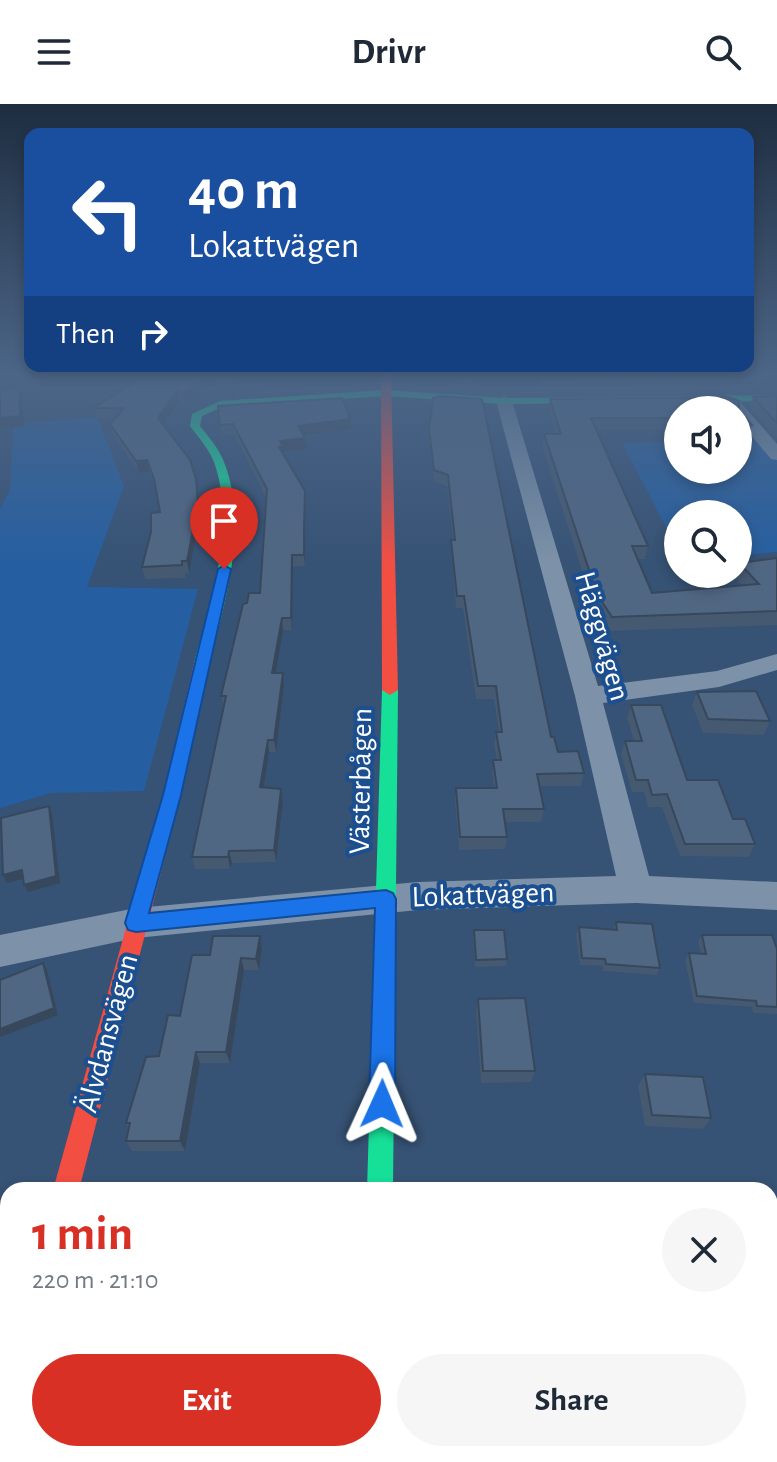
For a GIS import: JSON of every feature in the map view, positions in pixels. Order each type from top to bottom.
[{"type":"street","name":"Älvdansvägen","points":[[68,1182],[172,795],[224,569],[230,508],[218,460],[202,436]]},
{"type":"street","name":"Västerbågen","points":[[380,1182],[391,742],[387,436]]},
{"type":"street","name":"Häggvägen","points":[[514,436],[588,696],[636,889]]},
{"type":"street","points":[[761,436],[777,455]]},
{"type":"street","points":[[588,696],[719,679],[777,662]]},
{"type":"street","name":"Lokattvägen","points":[[0,951],[136,923],[386,899],[636,889],[777,896]]},
{"type":"shaded area","points":[[13,436],[105,436],[124,486],[87,587],[198,589],[144,791],[51,793],[0,808],[0,509],[10,490]]},
{"type":"shaded area","points":[[752,441],[762,441],[777,459],[777,552],[752,555],[752,500],[664,500],[664,523],[622,443],[664,442],[664,484],[752,484]]},
{"type":"building","points":[[119,436],[172,436],[190,460],[196,479],[198,503],[187,561],[182,561],[182,565],[142,567],[151,532],[151,513],[160,512],[147,460],[136,461]]},
{"type":"building","points":[[239,436],[304,436],[280,441],[283,447],[279,447],[305,491],[304,555],[292,555],[291,618],[282,618],[272,673],[283,673],[274,740],[268,740],[260,787],[281,789],[274,850],[229,851],[228,857],[192,857],[226,696],[221,696],[243,604],[247,603],[249,593],[260,593],[267,489]]},
{"type":"building","points":[[430,436],[490,436],[551,737],[554,737],[558,752],[578,751],[584,773],[537,774],[544,809],[503,809],[507,837],[460,837],[456,788],[497,788],[493,760],[501,760],[496,732],[502,732],[496,686],[478,686],[464,596],[457,596],[448,475],[434,470]]},
{"type":"building","points":[[545,436],[599,436],[648,546],[632,546],[652,593],[752,588],[752,585],[759,584],[752,577],[752,561],[777,558],[777,611],[612,617],[597,594]]},
{"type":"building","points":[[756,691],[770,721],[708,719],[697,692]]},
{"type":"building","points":[[631,705],[661,705],[687,780],[718,780],[733,819],[745,819],[755,844],[685,844],[667,794],[652,795],[648,780],[636,780],[625,741],[642,741]]},
{"type":"building","points":[[49,806],[56,876],[24,885],[22,870],[3,875],[1,818]]},
{"type":"building","points":[[616,922],[652,924],[660,968],[606,964],[605,959],[582,958],[579,927],[617,930]]},
{"type":"building","points":[[474,930],[504,930],[507,959],[476,960]]},
{"type":"building","points":[[702,935],[772,935],[777,949],[777,1007],[757,1006],[756,1001],[697,996],[689,953],[706,954]]},
{"type":"building","points":[[213,936],[260,936],[256,959],[241,958],[226,1052],[196,1052],[180,1141],[126,1141],[130,1123],[126,1123],[146,1057],[159,1056],[168,1015],[180,1016],[192,955],[210,955]]},
{"type":"building","points":[[43,963],[54,1008],[0,1029],[0,980]]},
{"type":"building","points":[[525,998],[535,1071],[483,1071],[478,999]]},
{"type":"building","points":[[645,1074],[703,1077],[711,1118],[652,1115]]},
{"type":"traffic: fast","points":[[202,663],[220,588],[228,537],[228,512],[219,462],[203,436]]},
{"type":"traffic: fast","points":[[380,1182],[390,690]]},
{"type":"traffic: jam","points":[[387,436],[390,690]]},
{"type":"traffic: jam","points":[[68,1182],[172,795],[202,663]]},
{"type":"route","points":[[224,569],[172,795],[136,923],[386,899],[382,1104]]}]
